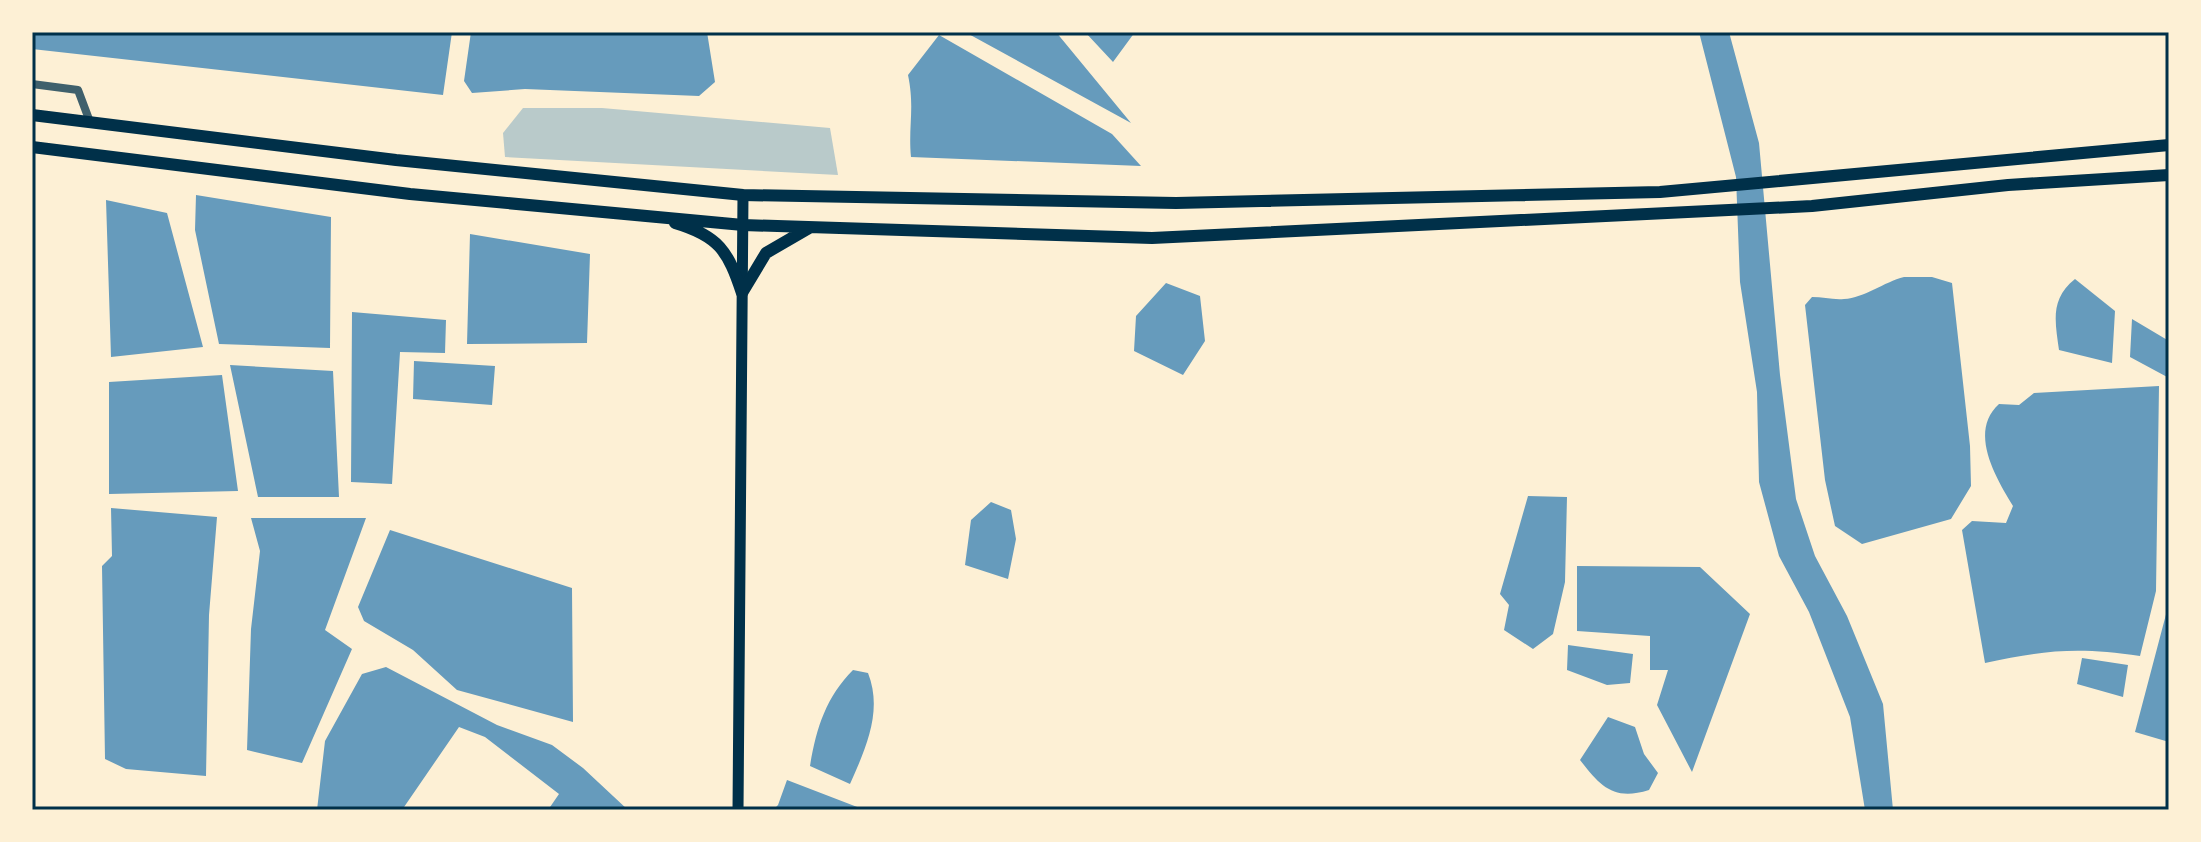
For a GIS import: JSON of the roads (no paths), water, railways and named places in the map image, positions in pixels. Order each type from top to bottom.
[{"type":"main road","points":[[32,115],[396,160],[743,195],[1176,203],[1660,192],[2169,145]]},
{"type":"main road","points":[[32,147],[410,194],[641,213],[743,225],[1152,238],[1812,206],[2008,185],[2169,175]]},
{"type":"main road","points":[[738,810],[743,195]]},
{"type":"main road","points":[[641,213],[705,233],[728,254],[742,293]]},
{"type":"main road","points":[[742,293],[766,253],[811,227]]},
{"type":"street","points":[[32,84],[78,90],[90,122]]},
{"type":"water","points":[[32,32],[452,32],[443,95],[32,49]]},
{"type":"water","points":[[471,32],[707,32],[715,82],[699,96],[525,89],[472,93],[464,81]]},
{"type":"water","points":[[965,32],[1056,32],[1131,123]]},
{"type":"water","points":[[1085,32],[1135,32],[1113,62]]},
{"type":"water","points":[[1699,32],[1729,32],[1759,143],[1780,375],[1796,499],[1815,556],[1847,616],[1883,704],[1893,810],[1865,810],[1850,717],[1809,612],[1779,556],[1759,482],[1757,392],[1740,282],[1736,177]]},
{"type":"water","points":[[939,35],[1112,134],[1141,166],[911,157],[908,75]]},
{"type":"water","points":[[196,195],[331,217],[330,348],[219,344],[195,230]]},
{"type":"water","points":[[106,200],[167,213],[203,347],[111,357]]},
{"type":"water","points":[[470,234],[590,254],[587,343],[467,344]]},
{"type":"water","points":[[1904,277],[1932,277],[1952,283],[1970,446],[1971,486],[1951,519],[1862,544],[1835,526],[1825,480],[1805,305],[1812,297],[1852,298]]},
{"type":"water","points":[[2075,279],[2115,311],[2112,363],[2059,350],[2056,311],[2061,294]]},
{"type":"water","points":[[1166,283],[1200,296],[1205,341],[1183,375],[1134,351],[1136,316]]},
{"type":"water","points":[[352,312],[446,320],[445,353],[400,352],[392,484],[351,482]]},
{"type":"water","points":[[2132,319],[2169,341],[2169,378],[2130,357]]},
{"type":"water","points":[[414,361],[495,366],[492,405],[413,399]]},
{"type":"water","points":[[230,365],[333,371],[339,497],[258,497]]},
{"type":"water","points":[[222,375],[238,491],[109,494],[109,382]]},
{"type":"water","points":[[2159,386],[2156,591],[2140,656],[2062,651],[1985,663],[1962,530],[1972,521],[2006,523],[2013,506],[1988,455],[1985,441],[1990,415],[1999,404],[2019,405],[2034,393]]},
{"type":"water","points":[[1528,496],[1567,497],[1565,582],[1553,634],[1533,649],[1504,630],[1509,605],[1500,594]]},
{"type":"water","points":[[991,502],[1011,510],[1016,539],[1008,579],[965,565],[971,520]]},
{"type":"water","points":[[111,508],[217,517],[209,615],[206,776],[126,769],[105,759],[102,566],[112,556]]},
{"type":"water","points":[[251,518],[366,518],[325,630],[352,649],[302,763],[247,750],[251,629],[260,551]]},
{"type":"water","points":[[390,530],[572,588],[573,722],[457,690],[413,650],[364,621],[358,607]]},
{"type":"water","points":[[1577,566],[1700,567],[1750,614],[1692,772],[1657,705],[1668,670],[1650,670],[1650,636],[1577,631]]},
{"type":"water","points":[[2169,603],[2169,742],[2135,732]]},
{"type":"water","points":[[1568,645],[1633,654],[1630,683],[1607,685],[1567,670]]},
{"type":"water","points":[[2082,658],[2128,665],[2123,697],[2077,684]]},
{"type":"water","points":[[386,667],[497,725],[552,745],[583,768],[628,810],[548,810],[559,794],[485,737],[459,727],[402,810],[317,810],[325,741],[362,674]]},
{"type":"water","points":[[853,670],[868,673],[874,701],[867,743],[850,784],[810,766],[815,739],[829,702]]},
{"type":"water","points":[[1608,717],[1635,727],[1644,754],[1658,773],[1649,790],[1626,794],[1609,789],[1580,760]]},
{"type":"water","points":[[787,780],[865,810],[773,810],[778,805]]}]
